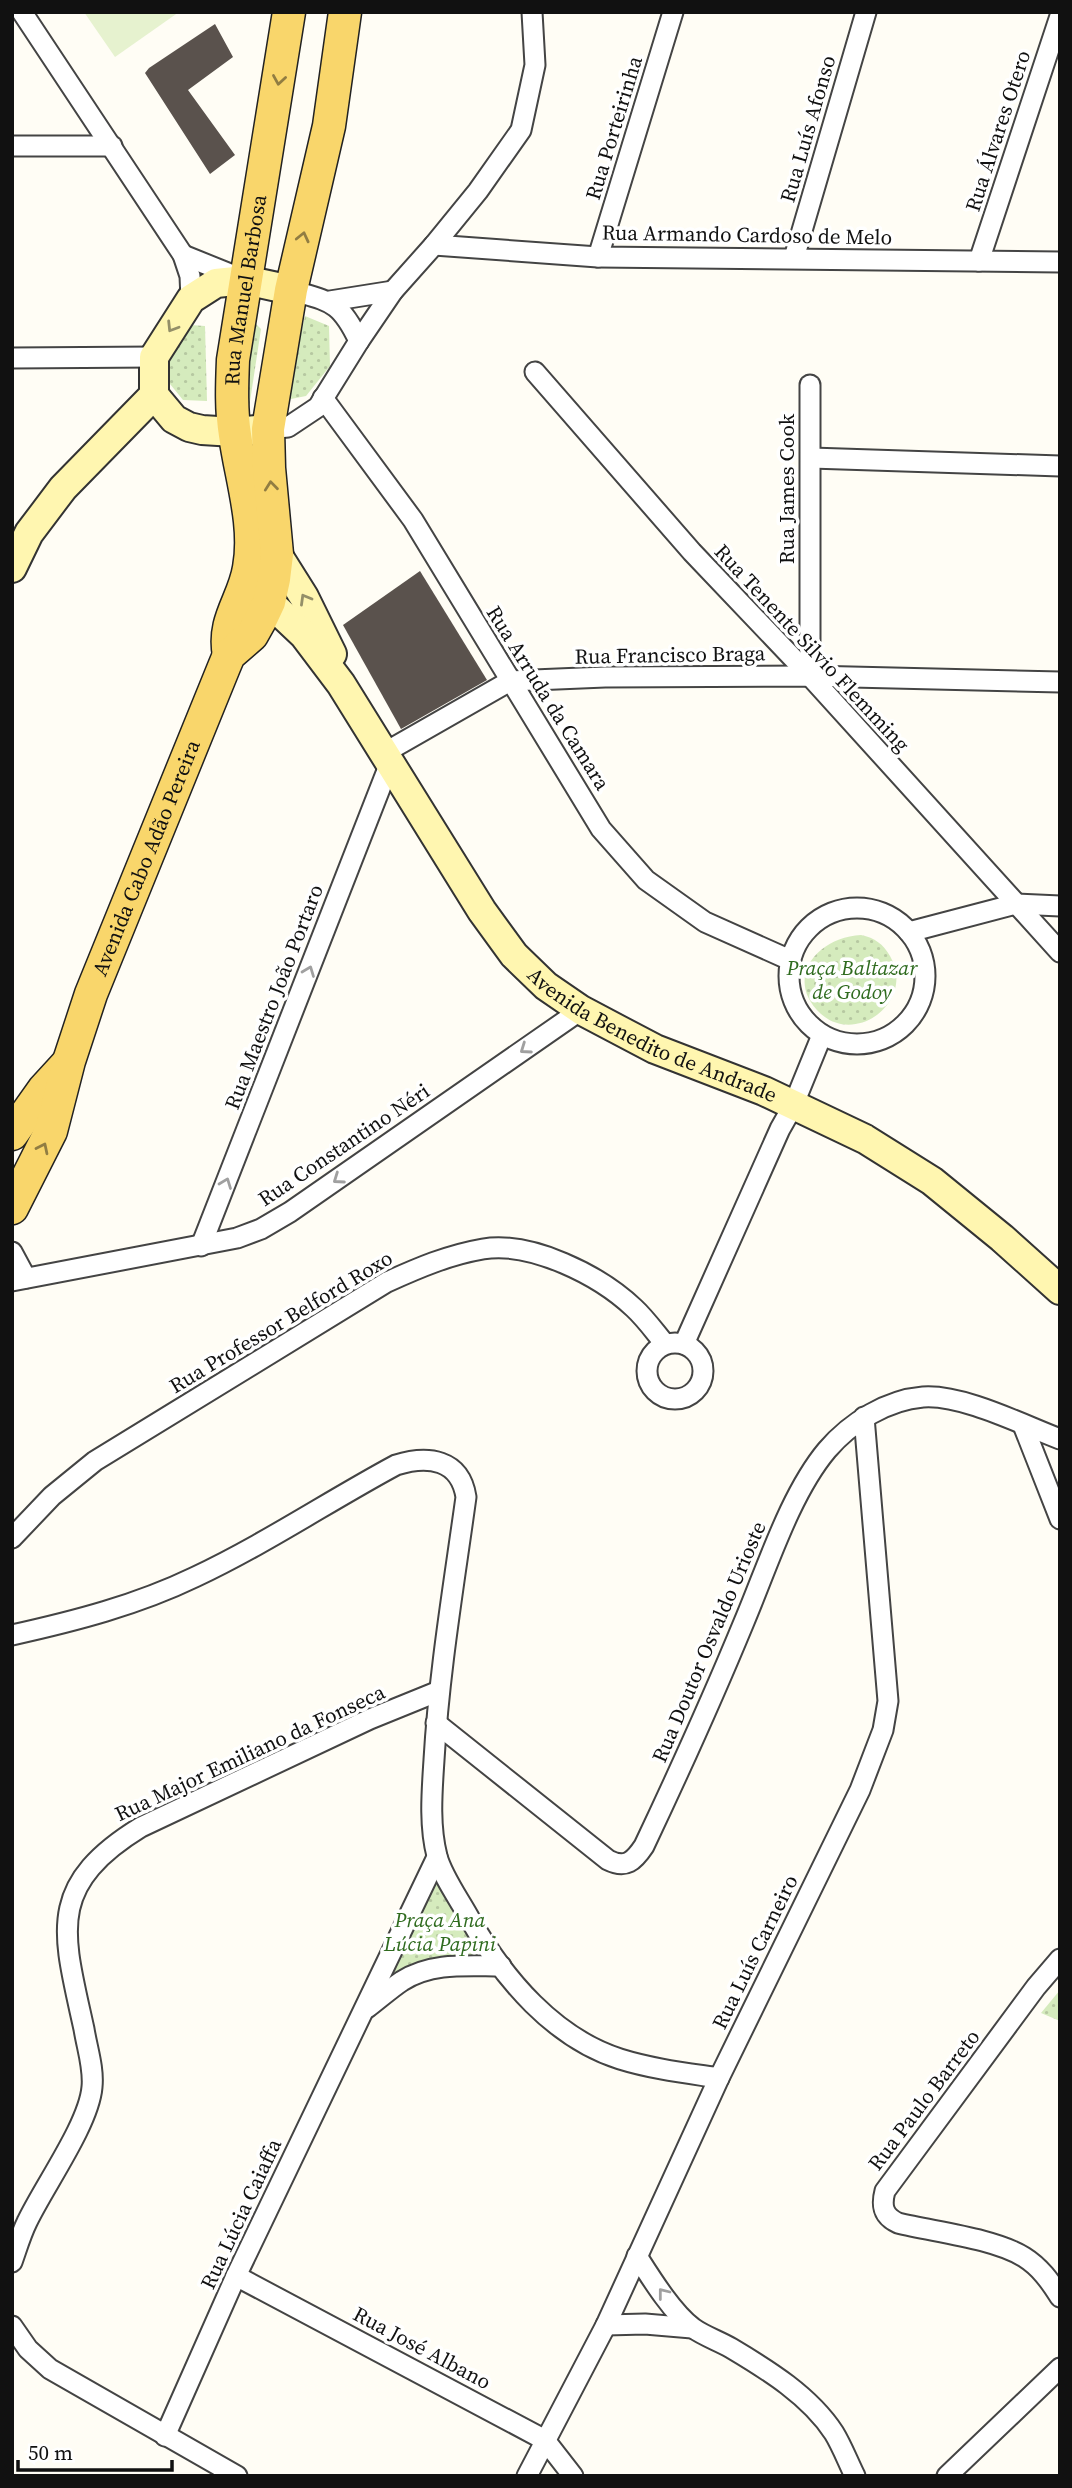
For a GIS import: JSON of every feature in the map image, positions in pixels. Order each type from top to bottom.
[{"type":"main road","name":"Rua Manuel Barbosa","points":[[249,570],[250,527],[234,432],[233,360],[289,12]]},
{"type":"main road","name":"Rua Manuel Barbosa","points":[[277,554],[268,429],[291,290],[329,126],[345,12]]},
{"type":"main road","points":[[268,429],[234,432],[189,427],[174,419],[154,396],[154,357],[191,299],[216,283],[245,280],[291,290]]},
{"type":"main road","points":[[12,568],[29,533],[63,488],[154,396]]},
{"type":"main road","name":"Avenida Cabo Adão Pereira","points":[[12,1209],[51,1131],[69,1061],[91,994],[229,655],[252,635],[269,602],[277,554]]},
{"type":"main road","name":"Avenida Benedito de Andrade","points":[[277,554],[325,636],[341,684]]},
{"type":"main road","points":[[249,570],[269,602]]},
{"type":"main road","name":"Avenida Cabo Adão Pereira","points":[[229,655],[226,634],[249,570]]},
{"type":"main road","name":"Avenida Benedito de Andrade","points":[[269,602],[304,635],[341,684],[482,911],[514,955],[546,986],[581,1010],[655,1049],[764,1091],[865,1139],[932,1181],[1060,1290]]},
{"type":"main road","name":"Avenida Cabo Adão Pereira","points":[[12,1134],[44,1089],[69,1061]]},
{"type":"street","points":[[22,12],[183,255],[190,276],[191,299]]},
{"type":"street","points":[[268,429],[288,427],[318,407],[393,291],[478,191],[521,130],[535,65],[532,12]]},
{"type":"street","name":"Rua Porteirinha","points":[[598,257],[673,12]]},
{"type":"street","name":"Rua Luís Afonso","points":[[794,258],[866,12]]},
{"type":"street","name":"Rua Álvares Otero","points":[[979,261],[1060,16]]},
{"type":"street","points":[[12,146],[112,146]]},
{"type":"street","name":"Rua Armando Cardoso de Melo","points":[[434,245],[598,257],[1060,262]]},
{"type":"street","points":[[183,255],[245,280]]},
{"type":"street","points":[[291,290],[330,301],[393,291]]},
{"type":"street","points":[[330,301],[346,317],[359,341]]},
{"type":"street","points":[[12,358],[154,357]]},
{"type":"street","name":"Rua Tenente Silvio Flemming","points":[[535,372],[692,552],[810,676],[1060,951]]},
{"type":"street","name":"Rua James Cook","points":[[810,385],[810,676]]},
{"type":"street","name":"Rua Arruda da Camara","points":[[323,398],[413,520],[601,829],[646,880],[705,922],[790,960]]},
{"type":"street","points":[[811,458],[1060,466]]},
{"type":"street","name":"Rua Francisco Braga","points":[[387,758],[510,681],[605,677],[810,676],[1060,682]]},
{"type":"street","name":"Rua Maestro João Portaro","points":[[201,1246],[387,758]]},
{"type":"street","points":[[909,932],[1016,904],[1060,906]]},
{"type":"street","points":[[861,907],[879,911],[895,919],[909,932],[921,952],[926,976],[922,999],[909,1020],[891,1035],[869,1044],[845,1043],[822,1035],[806,1021],[794,1003],[789,982],[790,960],[798,940],[810,926],[825,915],[842,909],[861,907]]},
{"type":"street","name":"Rua Constantino Néri","points":[[12,1252],[19,1279],[201,1246],[237,1238],[261,1229],[290,1212],[581,1010]]},
{"type":"street","points":[[793,1106],[822,1035]]},
{"type":"street","name":"Rua Professor Belford Roxo","points":[[12,1538],[52,1496],[95,1461],[387,1282],[437,1259],[486,1248],[529,1252],[565,1263],[607,1286],[674,1344],[793,1106]]},
{"type":"street","name":"Rua Doutor Osvaldo Urioste","points":[[436,1723],[608,1860],[618,1865],[627,1864],[637,1858],[654,1824],[732,1652],[790,1513],[828,1449],[864,1417],[898,1402],[925,1397],[963,1402],[1060,1439]]},
{"type":"street","name":"Rua Luís Carneiro","points":[[527,2476],[606,2325],[719,2078],[860,1790],[883,1730],[888,1701],[864,1417]]},
{"type":"street","points":[[1023,1425],[1060,1519]]},
{"type":"street","points":[[12,1635],[112,1611],[194,1577],[282,1531],[396,1465],[414,1459],[446,1465],[456,1472],[464,1484],[466,1497],[436,1723],[432,1806],[437,1857],[478,1933],[500,1966],[537,2008],[574,2038],[618,2058],[666,2070],[719,2078]]},
{"type":"street","name":"Rua Major Emiliano da Fonseca","points":[[12,2262],[27,2222],[84,2116],[92,2089],[91,2064],[66,1948],[67,1915],[78,1885],[93,1863],[113,1844],[141,1827],[370,1719],[439,1691]]},
{"type":"street","name":"Rua Lúcia Caiaffa","points":[[165,2436],[236,2276],[437,1857]]},
{"type":"street","name":"Rua Paulo Barreto","points":[[1060,1959],[885,2191],[882,2202],[884,2212],[898,2223],[995,2245],[1024,2257],[1048,2276],[1060,2297]]},
{"type":"street","name":"Rua Lúcia Caiaffa","points":[[360,2013],[404,1980],[425,1970],[448,1965],[500,1966]]},
{"type":"street","points":[[637,2256],[663,2294],[692,2328]]},
{"type":"street","name":"Rua José Albano","points":[[236,2276],[545,2440],[573,2476]]},
{"type":"street","points":[[606,2325],[645,2324],[692,2328],[731,2348],[798,2394],[819,2413],[834,2433],[855,2476]]},
{"type":"street","points":[[12,2326],[28,2349],[50,2369],[237,2476]]},
{"type":"street","points":[[947,2476],[1060,2368]]},
{"type":"green space","points":[[84,12],[179,12],[115,57]]},
{"type":"green space","points":[[305,316],[329,326],[330,366],[306,396],[286,400]]},
{"type":"green space","points":[[251,319],[261,329],[249,408],[240,412]]},
{"type":"green space","points":[[190,325],[205,326],[207,401],[183,400],[170,384],[165,361]]},
{"type":"green space","name":"Praça Baltazar de Godoy","points":[[861,935],[881,945],[890,956],[896,972],[895,988],[889,1002],[879,1014],[851,1025],[835,1022],[821,1014],[810,1001],[805,987],[805,974],[810,962],[831,943]]},
{"type":"green space","name":"Praça Ana Lúcia Papini","points":[[438,1877],[481,1957],[442,1958],[424,1963],[384,1988]]},
{"type":"green space","points":[[1060,1990],[1060,2021],[1041,2013]]},
{"type":"building","points":[[215,24],[233,57],[188,90],[235,155],[210,174],[145,73]]},
{"type":"building","points":[[420,571],[487,680],[401,729],[343,625]]}]
